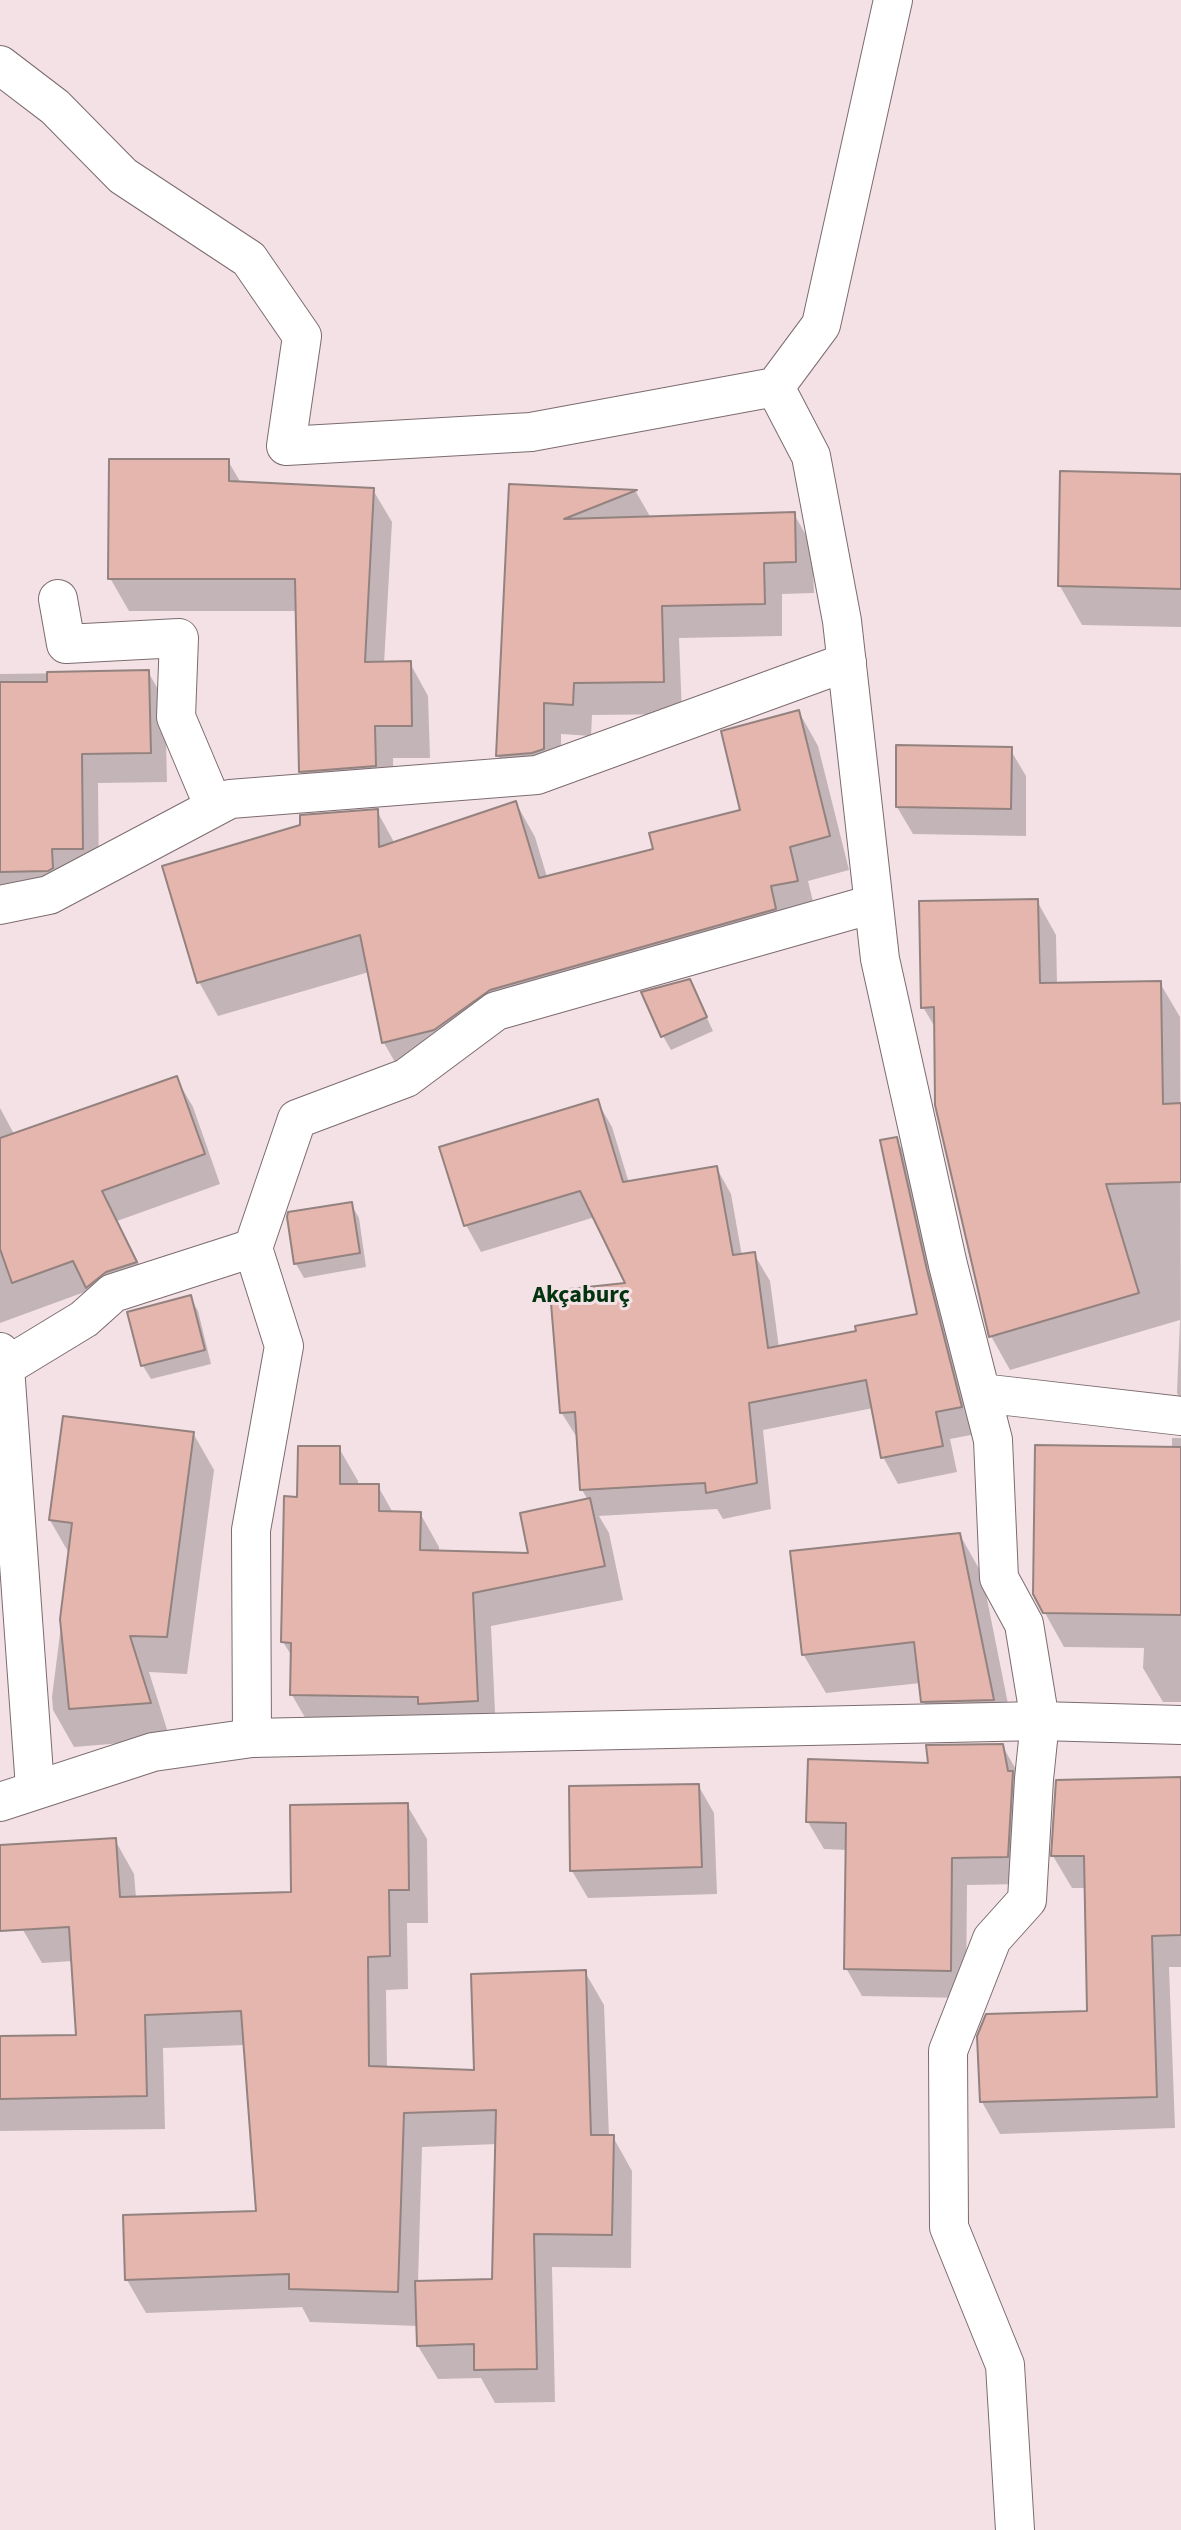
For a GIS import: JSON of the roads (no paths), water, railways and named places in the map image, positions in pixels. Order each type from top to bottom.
[{"type":"street","points":[[0,65],[55,107],[123,176],[249,259],[302,336],[286,446],[531,432],[775,387],[821,325],[894,0]]},
{"type":"street","points":[[775,387],[811,456],[842,621],[880,959],[948,1265],[993,1440],[999,1578],[1024,1624],[1040,1721],[1027,1900],[992,1939],[948,2051],[949,2227],[1005,2365],[1015,2530]]},
{"type":"street","points":[[58,599],[66,644],[179,638],[176,717],[214,807]]},
{"type":"street","points":[[0,905],[49,895],[230,799],[537,775],[847,662]]},
{"type":"street","points":[[252,1738],[251,1530],[284,1346],[253,1248],[297,1119],[406,1078],[496,1011],[873,904]]},
{"type":"street","points":[[36,1788],[2,1359],[84,1319],[113,1293],[253,1248]]},
{"type":"street","points":[[981,1393],[1181,1416]]},
{"type":"street","points":[[0,1802],[36,1788],[153,1752],[252,1738],[1040,1721],[1181,1725]]},
{"type":"district","name":"Akçaburç","points":[[581,1297]]}]
